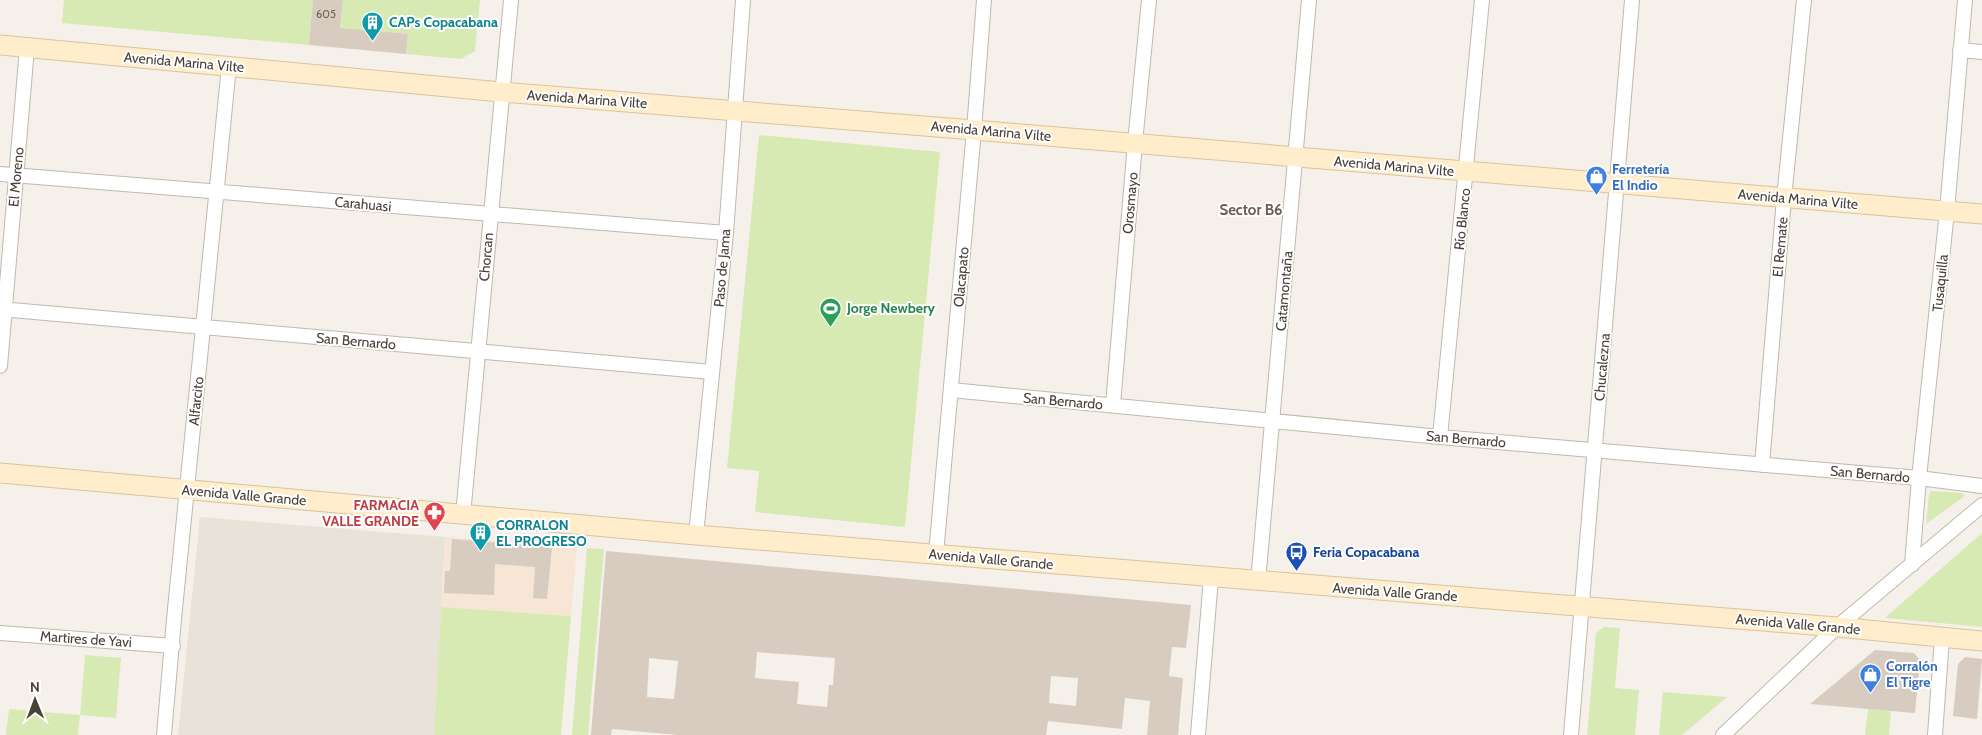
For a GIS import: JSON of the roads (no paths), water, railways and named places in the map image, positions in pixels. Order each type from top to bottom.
[{"type":"street","name":"Chorcan","points":[[463,515],[511,0]]},
{"type":"street","name":"Paso de Jama","points":[[696,536],[726,233],[743,0]]},
{"type":"street","name":"Olacapato","points":[[936,554],[984,0]]},
{"type":"street","name":"Orosmayo","points":[[1112,405],[1149,0]]},
{"type":"street","name":"Catamontaña","points":[[1258,582],[1309,0]]},
{"type":"street","name":"Río Blanco","points":[[1440,437],[1467,172],[1482,0]]},
{"type":"street","name":"Chucalezna","points":[[1571,735],[1632,0]]},
{"type":"street","name":"El Remate","points":[[1762,465],[1784,198],[1804,0]]},
{"type":"street","name":"Tusaquilla","points":[[1912,565],[1919,478],[1947,211],[1965,0]]},
{"type":"street","name":"Avenida Marina Vilte","points":[[0,45],[501,92],[1982,214]]},
{"type":"street","name":"El Moreno","points":[[0,366],[3,309],[26,48]]},
{"type":"street","points":[[1960,50],[1982,52]]},
{"type":"street","name":"Alfarcito","points":[[164,735],[229,66]]},
{"type":"street","name":"Carahuasi","points":[[0,174],[726,233]]},
{"type":"street","name":"San Bernardo","points":[[3,309],[712,372]]},
{"type":"street","name":"San Bernardo","points":[[951,390],[1272,422],[1919,478],[1982,486]]},
{"type":"street","name":"Avenida Valle Grande","points":[[0,473],[696,536],[936,554],[1258,582],[1582,606],[1982,641]]},
{"type":"street","points":[[1723,735],[1838,627],[1982,504]]},
{"type":"street","points":[[1198,735],[1211,578]]},
{"type":"street","name":"Martires de Yavi","points":[[0,633],[173,646]]},
{"type":"street","points":[[1935,735],[1942,638]]},
{"type":"place","name":"CAPs Copacabana","points":[[373,41]]},
{"type":"place","name":"Ferretería El Indio","points":[[1596,196]]},
{"type":"place","name":"Jorge Newbery","points":[[831,327]]},
{"type":"place","name":"FARMACIA VALLE GRANDE","points":[[435,532]]},
{"type":"place","name":"CORRALON EL PROGRESO","points":[[480,552]]},
{"type":"place","name":"Feria Copacabana","points":[[1297,571]]},
{"type":"place","name":"Corralón El Tigre","points":[[1870,693]]},
{"type":"district","name":"Sector B6","points":[[1251,210]]}]
